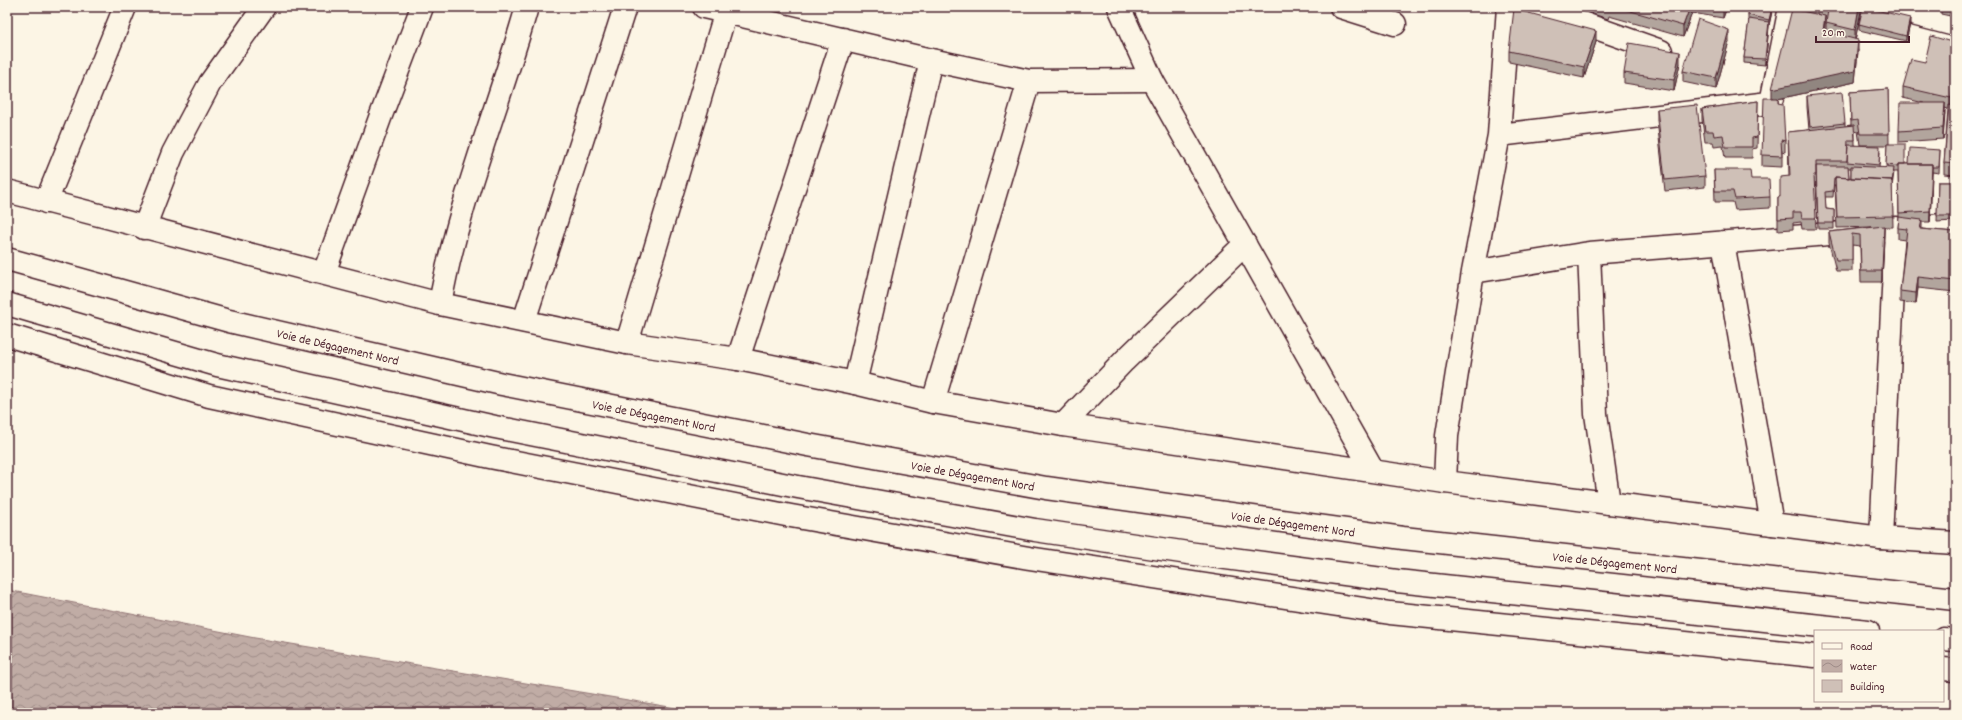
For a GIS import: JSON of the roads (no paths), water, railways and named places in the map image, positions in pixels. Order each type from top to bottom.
[{"type":"main road","points":[[46,202],[125,7]]},
{"type":"main road","points":[[144,228],[172,153],[210,83],[264,7]]},
{"type":"main road","points":[[324,273],[422,7]]},
{"type":"main road","points":[[440,304],[462,211],[510,67],[527,7]]},
{"type":"main road","points":[[524,321],[625,7]]},
{"type":"main road","points":[[1119,7],[1152,80],[1373,471]]},
{"type":"main road","points":[[1341,7],[1395,24]]},
{"type":"main road","points":[[1445,482],[1447,436],[1473,272],[1498,135],[1508,7]]},
{"type":"main road","points":[[1537,7],[1661,51]]},
{"type":"main road","points":[[1498,135],[1769,103],[1772,98],[1790,7]]},
{"type":"main road","points":[[1886,7],[1955,25]]},
{"type":"main road","points":[[627,343],[712,8],[931,60],[1029,81],[1152,80]]},
{"type":"main road","points":[[738,358],[843,39]]},
{"type":"main road","points":[[855,383],[931,60]]},
{"type":"main road","points":[[933,402],[1029,81]]},
{"type":"main road","points":[[7,190],[144,228],[440,304],[627,343],[738,358],[855,383],[933,402],[1063,425],[1445,482],[1881,538],[1955,543]]},
{"type":"main road","points":[[1473,272],[1589,253],[1955,224]]},
{"type":"main road","points":[[1881,538],[1896,228]]},
{"type":"main road","points":[[1723,242],[1772,524]]},
{"type":"main road","points":[[1063,425],[1124,361],[1245,244]]},
{"type":"main road","points":[[1589,253],[1596,414],[1609,503]]},
{"type":"main road","name":"Voie de Dégagement Nord","points":[[7,258],[236,323],[502,384],[808,445],[1046,488],[1403,538],[1955,599]]},
{"type":"main road","points":[[7,304],[217,365],[495,428],[798,488],[1027,528],[1188,553],[1397,581],[1858,630]]},
{"type":"main road","points":[[7,335],[210,396],[490,457],[799,517],[1029,558],[1390,613],[1814,656]]},
{"type":"main road","points":[[1944,639],[1955,640]]},
{"type":"main road","points":[[1944,669],[1955,670]]},
{"type":"water","points":[[7,590],[255,638],[706,713],[7,713]]}]
